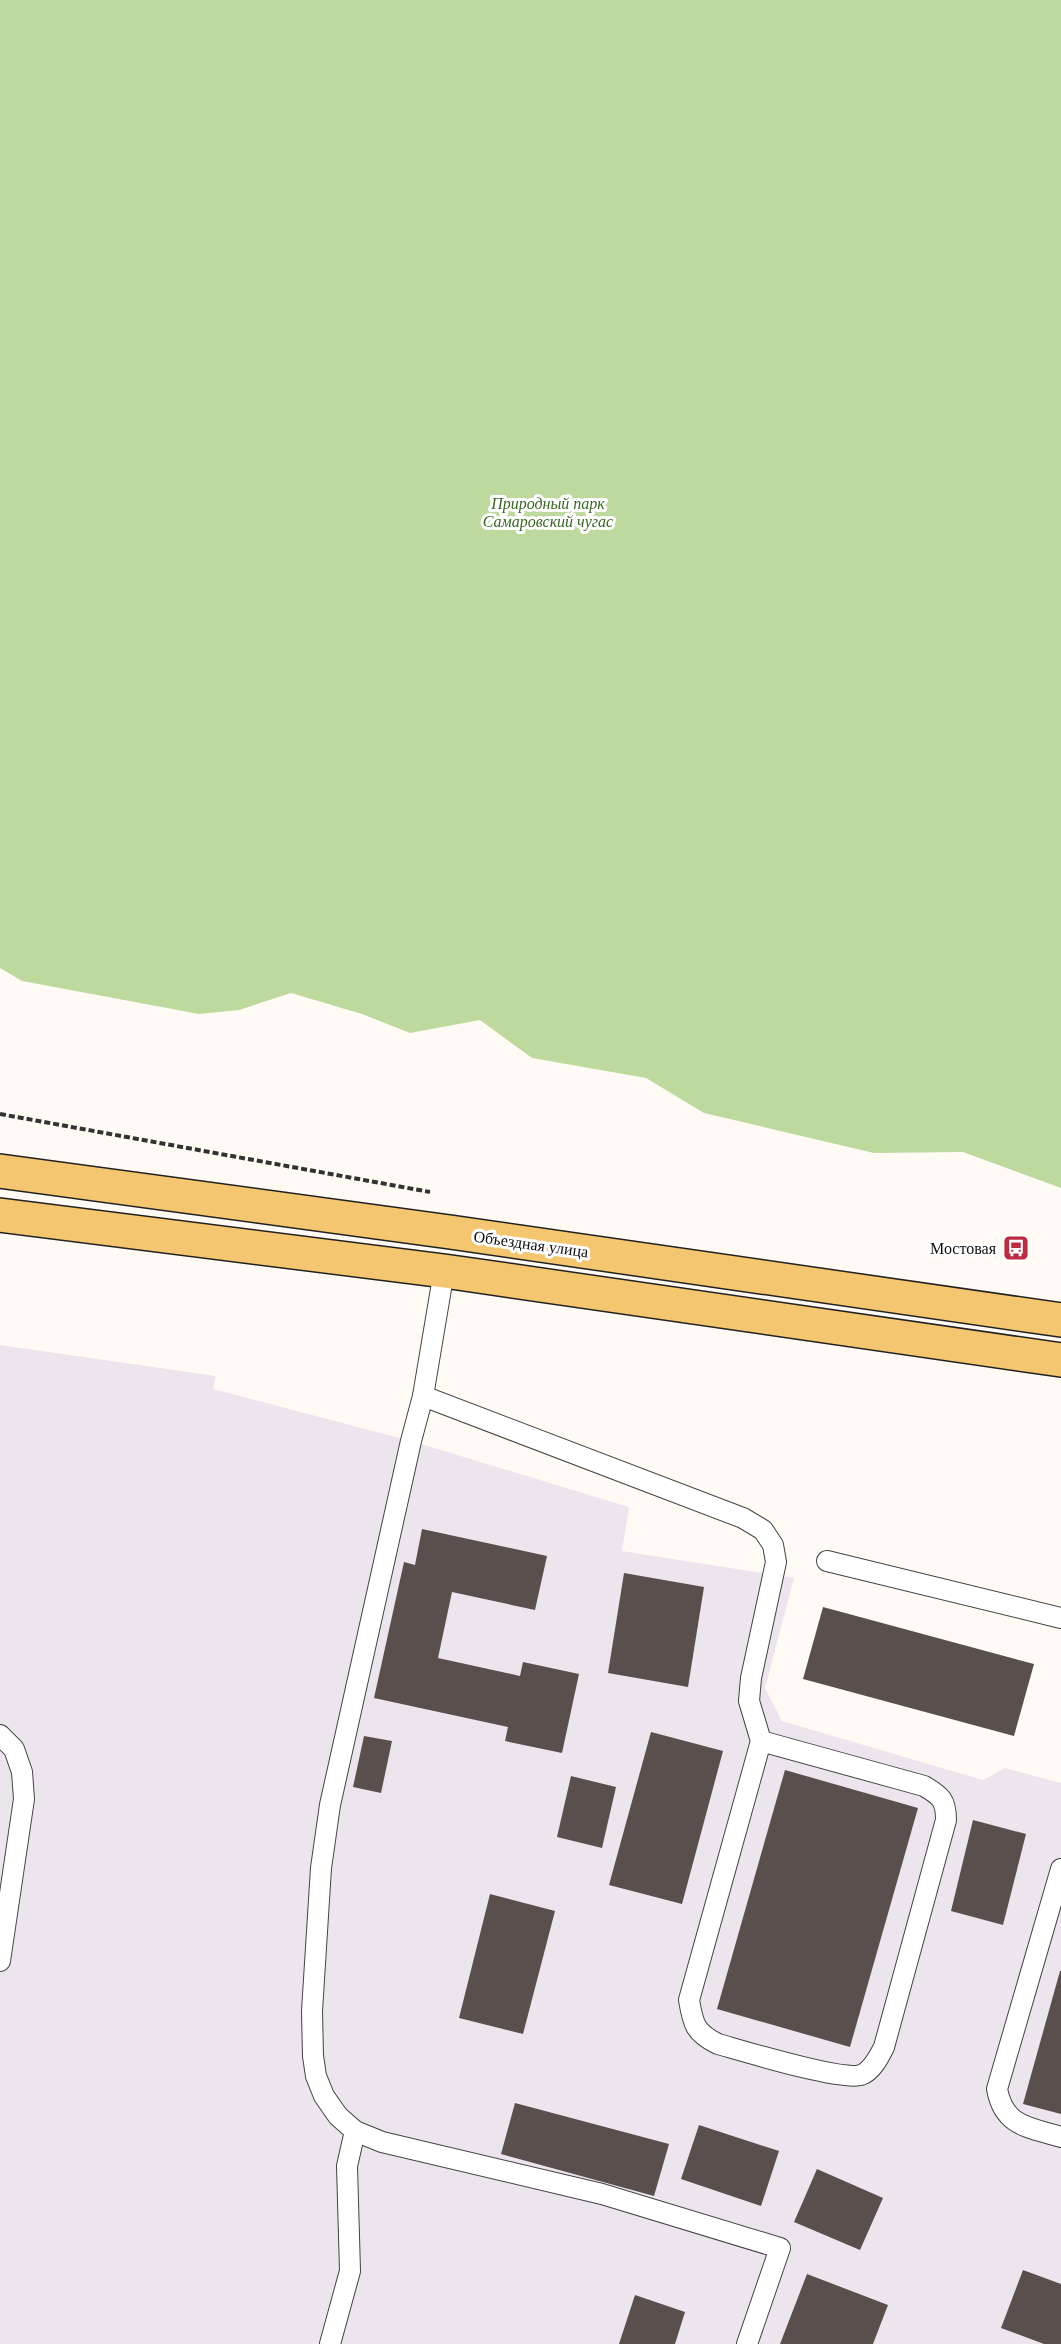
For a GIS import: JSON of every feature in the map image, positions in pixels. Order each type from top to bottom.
[{"type":"main road","name":"Объездная улица","points":[[0,1171],[450,1232],[1061,1320]]},
{"type":"main road","points":[[0,1215],[444,1271],[1061,1360]]},
{"type":"main road","points":[[444,1271],[450,1232]]},
{"type":"lane","points":[[444,1271],[423,1396],[330,1805],[321,1868],[312,2011],[316,2076],[324,2096],[338,2116],[355,2131],[382,2142],[602,2194],[780,2248],[747,2344]]},
{"type":"lane","points":[[423,1396],[743,1518],[763,1530],[773,1545],[776,1562],[751,1678],[749,1701],[761,1741],[689,2000],[693,2022],[702,2037],[718,2044],[839,2075],[861,2075],[875,2063],[884,2047],[946,1820],[946,1806],[939,1794],[924,1786],[761,1741]]},
{"type":"lane","points":[[827,1561],[1061,1618]]},
{"type":"lane","points":[[0,1735],[14,1749],[22,1772],[24,1799],[0,1960]]},
{"type":"lane","points":[[1061,1869],[997,2089],[1000,2106],[1010,2119],[1061,2137]]},
{"type":"lane","points":[[330,2344],[350,2271],[347,2166],[355,2131]]},
{"type":"path","points":[[0,1114],[441,1194]]},
{"type":"shaded area","points":[[0,1345],[216,1376],[213,1389],[411,1441],[629,1507],[622,1551],[794,1578],[765,1688],[782,1721],[983,1780],[1005,1768],[1061,1783],[1061,2344],[0,2344]]},
{"type":"green space","name":"Природный парк Самаровский чугас","points":[[0,0],[1061,0],[1061,1188],[963,1152],[874,1153],[704,1113],[646,1078],[532,1058],[480,1020],[410,1033],[362,1014],[291,993],[239,1010],[199,1014],[22,981],[0,968]]},
{"type":"building","points":[[422,1529],[547,1556],[535,1610],[452,1592],[438,1658],[520,1676],[523,1662],[579,1674],[562,1753],[505,1741],[508,1727],[374,1698],[404,1562],[415,1565]]},
{"type":"building","points":[[624,1573],[704,1587],[688,1687],[608,1673]]},
{"type":"building","points":[[823,1607],[1034,1664],[1014,1736],[803,1679]]},
{"type":"building","points":[[651,1732],[723,1751],[682,1904],[609,1885]]},
{"type":"building","points":[[364,1736],[392,1741],[381,1793],[353,1787]]},
{"type":"building","points":[[785,1770],[918,1808],[850,2047],[717,2009]]},
{"type":"building","points":[[571,1776],[616,1787],[602,1848],[557,1837]]},
{"type":"building","points":[[973,1820],[1026,1834],[1003,1925],[951,1911]]},
{"type":"building","points":[[490,1894],[555,1911],[523,2034],[459,2018]]},
{"type":"building","points":[[1061,1971],[1061,2114],[1023,2104]]},
{"type":"building","points":[[515,2103],[669,2144],[654,2196],[501,2154]]},
{"type":"building","points":[[699,2125],[779,2151],[761,2206],[681,2179]]},
{"type":"building","points":[[817,2169],[883,2198],[860,2250],[794,2222]]},
{"type":"building","points":[[1023,2270],[1061,2284],[1061,2344],[1044,2344],[1001,2328]]},
{"type":"building","points":[[807,2274],[888,2305],[873,2344],[780,2344]]},
{"type":"building","points":[[635,2295],[685,2312],[675,2344],[619,2344]]},
{"type":"place","name":"Мостовая","points":[[1016,1248]]}]
